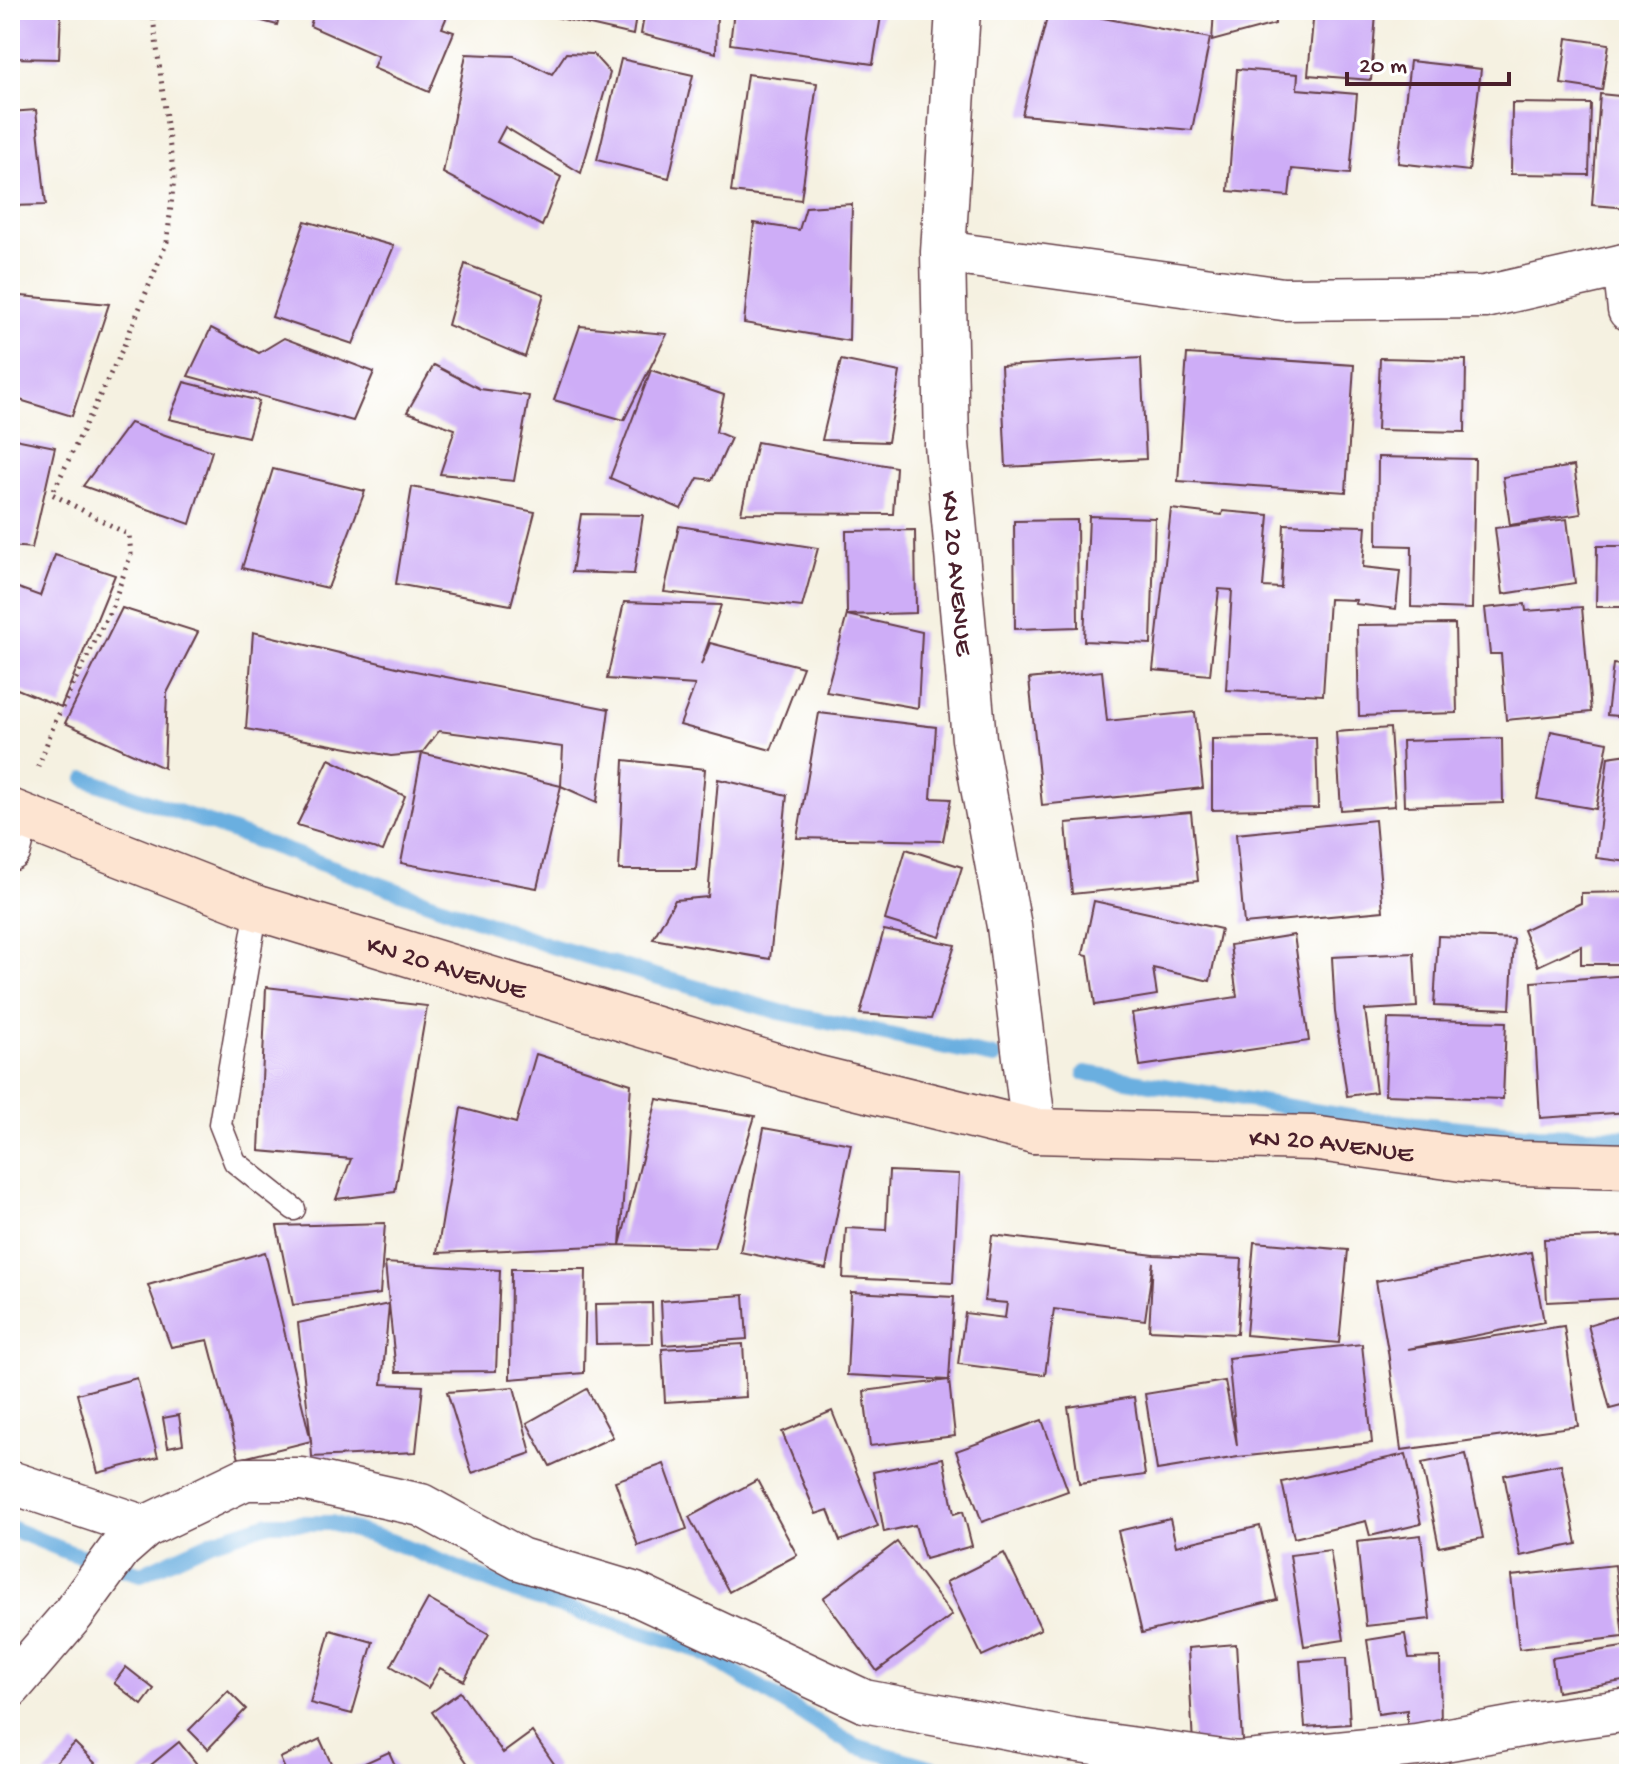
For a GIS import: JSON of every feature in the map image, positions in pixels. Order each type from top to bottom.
[{"type":"main road","name":"KN 20 AVENUE","points":[[13,825],[257,908],[814,1077],[1034,1131],[1312,1138],[1462,1159],[1629,1166]]},
{"type":"street","name":"KN 20 AVENUE","points":[[958,10],[943,252],[947,444],[974,739],[1009,926],[1034,1131]]},
{"type":"street","points":[[943,252],[1283,299],[1485,297],[1627,265],[1629,310]]},
{"type":"street","points":[[10,1687],[73,1614],[132,1538],[245,1479],[302,1479],[421,1505],[520,1559],[633,1593],[864,1701],[1072,1740],[1237,1763],[1417,1745],[1629,1710]]},
{"type":"street","points":[[10,1482],[132,1538]]},
{"type":"lane","points":[[257,908],[220,1124],[235,1162],[294,1209]]},
{"type":"path","points":[[13,825],[55,722],[112,607],[131,554],[129,535],[52,494],[123,348],[167,242],[174,178],[152,10]]},
{"type":"building","points":[[10,10],[61,10],[59,59],[10,58]]},
{"type":"building","points":[[220,10],[281,10],[277,25]]},
{"type":"building","points":[[315,10],[440,10],[448,14],[442,28],[454,32],[429,92],[373,68],[378,56],[310,26]]},
{"type":"building","points":[[556,10],[637,10],[633,35],[555,17]]},
{"type":"building","points":[[645,10],[717,10],[716,53],[641,34]]},
{"type":"building","points":[[734,10],[882,10],[873,64],[730,44]]},
{"type":"building","points":[[1049,10],[1210,38],[1192,130],[1022,115]]},
{"type":"building","points":[[1214,10],[1274,10],[1275,24],[1212,41]]},
{"type":"building","points":[[1314,10],[1376,13],[1371,80],[1308,75]]},
{"type":"building","points":[[1567,38],[1609,44],[1602,90],[1561,84]]},
{"type":"building","points":[[566,53],[593,54],[610,73],[581,173],[505,127],[497,142],[561,177],[542,226],[443,173],[466,54],[514,56],[552,74]]},
{"type":"building","points":[[621,59],[693,75],[669,178],[597,160]]},
{"type":"building","points":[[1410,61],[1481,69],[1469,171],[1398,163]]},
{"type":"building","points":[[1237,69],[1298,74],[1297,89],[1357,94],[1350,174],[1292,169],[1289,196],[1228,191]]},
{"type":"building","points":[[747,74],[817,83],[801,200],[731,192]]},
{"type":"building","points":[[1600,94],[1629,97],[1629,208],[1592,205]]},
{"type":"building","points":[[1512,103],[1591,104],[1589,175],[1511,174]]},
{"type":"building","points":[[36,110],[46,205],[10,206],[10,112]]},
{"type":"building","points":[[852,204],[849,341],[744,323],[754,223],[799,230],[806,207]]},
{"type":"building","points":[[305,221],[394,246],[353,344],[272,317]]},
{"type":"building","points":[[465,264],[544,294],[525,357],[448,325]]},
{"type":"building","points":[[10,295],[109,304],[72,416],[10,397]]},
{"type":"building","points":[[580,326],[667,334],[624,420],[554,400]]},
{"type":"building","points":[[211,328],[259,353],[284,338],[374,372],[353,421],[188,376]]},
{"type":"building","points":[[1187,354],[1354,365],[1346,492],[1178,481]]},
{"type":"building","points":[[1141,358],[1146,459],[1006,467],[1001,366]]},
{"type":"building","points":[[1380,358],[1466,360],[1465,432],[1377,430]]},
{"type":"building","points":[[841,360],[900,372],[888,442],[822,440]]},
{"type":"building","points":[[434,365],[480,389],[529,396],[514,481],[440,474],[455,429],[407,412]]},
{"type":"building","points":[[651,370],[724,395],[716,432],[731,438],[712,480],[698,478],[681,509],[610,478]]},
{"type":"building","points":[[184,382],[259,401],[248,437],[169,419]]},
{"type":"building","points":[[130,423],[212,451],[190,524],[83,486]]},
{"type":"building","points":[[10,438],[55,447],[32,548],[10,546]]},
{"type":"building","points":[[757,442],[896,467],[893,514],[741,513]]},
{"type":"building","points":[[1378,457],[1475,459],[1472,609],[1411,607],[1412,546],[1377,545]]},
{"type":"building","points":[[1574,466],[1581,514],[1510,525],[1503,477]]},
{"type":"building","points":[[273,469],[365,491],[328,588],[242,568]]},
{"type":"building","points":[[412,487],[535,512],[511,605],[396,584]]},
{"type":"building","points":[[1171,509],[1222,515],[1223,511],[1269,515],[1263,587],[1281,588],[1284,524],[1366,526],[1363,567],[1400,571],[1396,609],[1355,604],[1356,600],[1329,599],[1323,695],[1226,690],[1232,590],[1219,589],[1210,675],[1153,670]]},
{"type":"building","points":[[581,514],[643,515],[634,574],[572,572]]},
{"type":"building","points":[[1089,516],[1155,518],[1151,644],[1084,641]]},
{"type":"building","points":[[1567,519],[1575,583],[1503,594],[1495,528]]},
{"type":"building","points":[[1077,520],[1078,627],[1015,629],[1014,521]]},
{"type":"building","points":[[679,526],[818,548],[802,607],[664,592]]},
{"type":"building","points":[[915,530],[916,613],[847,615],[846,531]]},
{"type":"building","points":[[1597,546],[1629,546],[1629,607],[1596,607]]},
{"type":"building","points":[[55,555],[115,575],[61,707],[10,686],[10,585],[40,596]]},
{"type":"building","points":[[624,602],[721,605],[701,665],[710,643],[803,667],[771,750],[680,725],[695,685],[607,679]]},
{"type":"building","points":[[1525,604],[1526,611],[1582,607],[1591,712],[1506,720],[1501,654],[1490,654],[1485,608]]},
{"type":"building","points":[[122,608],[198,632],[167,693],[164,768],[65,723]]},
{"type":"building","points":[[847,615],[922,632],[918,708],[826,692]]},
{"type":"building","points":[[1455,624],[1457,713],[1359,716],[1357,625]]},
{"type":"building","points":[[253,632],[405,669],[609,709],[597,802],[561,786],[563,747],[439,731],[422,753],[391,756],[246,729]]},
{"type":"building","points":[[1613,664],[1629,666],[1629,717],[1607,715]]},
{"type":"building","points":[[1102,671],[1107,721],[1195,712],[1203,788],[1042,805],[1029,679]]},
{"type":"building","points":[[819,713],[936,727],[931,798],[951,799],[943,841],[797,838]]},
{"type":"building","points":[[1390,728],[1395,806],[1341,810],[1336,732]]},
{"type":"building","points":[[1551,731],[1608,742],[1596,809],[1537,799]]},
{"type":"building","points":[[1316,737],[1318,808],[1212,810],[1212,739]]},
{"type":"building","points":[[1502,738],[1503,803],[1404,806],[1402,741]]},
{"type":"building","points":[[422,753],[561,786],[537,888],[401,863]]},
{"type":"building","points":[[1629,754],[1629,862],[1596,858],[1608,757]]},
{"type":"building","points":[[329,759],[405,796],[383,851],[297,825]]},
{"type":"building","points":[[624,760],[705,769],[696,870],[619,870]]},
{"type":"building","points":[[718,779],[787,795],[770,959],[653,939],[675,900],[708,897]]},
{"type":"building","points":[[1191,812],[1198,881],[1072,894],[1066,823]]},
{"type":"building","points":[[1375,820],[1383,911],[1244,924],[1236,834]]},
{"type":"building","points":[[906,849],[962,867],[940,937],[885,920]]},
{"type":"building","points":[[1629,892],[1629,964],[1581,964],[1581,946],[1538,966],[1523,930],[1581,903],[1581,893]]},
{"type":"building","points":[[1094,901],[1221,929],[1210,981],[1153,968],[1157,995],[1095,1005],[1088,955],[1083,954]]},
{"type":"building","points":[[884,930],[955,945],[931,1019],[860,1014]]},
{"type":"building","points":[[1294,935],[1309,1041],[1140,1066],[1132,1013],[1237,997],[1230,945]]},
{"type":"building","points":[[1438,936],[1514,939],[1510,1009],[1434,1006]]},
{"type":"building","points":[[1414,953],[1417,1007],[1365,1010],[1376,1092],[1347,1096],[1335,1012],[1332,957]]},
{"type":"building","points":[[1629,975],[1629,1112],[1540,1118],[1532,982]]},
{"type":"building","points":[[266,987],[427,1006],[395,1192],[336,1199],[351,1159],[259,1151]]},
{"type":"building","points":[[1388,1019],[1506,1022],[1503,1099],[1385,1095]]},
{"type":"building","points":[[536,1054],[631,1084],[620,1245],[437,1253],[461,1108],[516,1123]]},
{"type":"building","points":[[657,1099],[755,1116],[714,1248],[620,1245]]},
{"type":"building","points":[[764,1128],[851,1144],[826,1269],[740,1252]]},
{"type":"building","points":[[889,1171],[959,1174],[953,1283],[843,1278],[846,1228],[886,1230]]},
{"type":"building","points":[[385,1223],[380,1294],[293,1305],[277,1226]]},
{"type":"building","points":[[992,1235],[1154,1255],[1242,1259],[1237,1334],[1149,1330],[1153,1262],[1145,1320],[1054,1309],[1045,1375],[958,1364],[965,1313],[1005,1318],[1007,1303],[984,1301]]},
{"type":"building","points":[[1629,1236],[1629,1298],[1547,1302],[1544,1239]]},
{"type":"building","points":[[1254,1242],[1348,1250],[1339,1343],[1246,1335]]},
{"type":"building","points":[[265,1252],[311,1441],[239,1459],[208,1340],[171,1347],[148,1285]]},
{"type":"building","points":[[1531,1252],[1544,1322],[1408,1349],[1564,1326],[1578,1426],[1401,1450],[1376,1281]]},
{"type":"building","points":[[385,1263],[500,1270],[496,1371],[396,1372]]},
{"type":"building","points":[[511,1269],[586,1269],[584,1373],[510,1379]]},
{"type":"building","points":[[851,1292],[954,1297],[949,1380],[847,1375]]},
{"type":"building","points":[[744,1295],[747,1339],[663,1345],[661,1301]]},
{"type":"building","points":[[652,1303],[653,1343],[596,1344],[595,1304]]},
{"type":"building","points":[[389,1304],[382,1384],[423,1386],[416,1452],[312,1457],[298,1323]]},
{"type":"building","points":[[1629,1313],[1629,1404],[1610,1409],[1588,1325]]},
{"type":"building","points":[[743,1344],[746,1397],[665,1402],[662,1349]]},
{"type":"building","points":[[1362,1344],[1372,1443],[1238,1457],[1157,1470],[1145,1394],[1225,1381],[1237,1445],[1228,1358]]},
{"type":"building","points":[[137,1378],[158,1457],[98,1473],[77,1394]]},
{"type":"building","points":[[949,1380],[955,1436],[870,1446],[864,1391]]},
{"type":"building","points":[[514,1387],[531,1453],[472,1473],[447,1392]]},
{"type":"building","points":[[587,1389],[613,1437],[550,1466],[527,1423]]},
{"type":"building","points":[[1134,1397],[1145,1475],[1079,1484],[1068,1407]]},
{"type":"building","points":[[832,1411],[878,1526],[840,1541],[828,1510],[816,1514],[782,1432]]},
{"type":"building","points":[[179,1415],[183,1444],[168,1447],[163,1418]]},
{"type":"building","points":[[1042,1420],[1068,1491],[982,1522],[956,1451]]},
{"type":"building","points":[[1406,1454],[1421,1524],[1370,1536],[1366,1521],[1294,1538],[1282,1482]]},
{"type":"building","points":[[1466,1454],[1483,1538],[1439,1547],[1422,1463]]},
{"type":"building","points":[[943,1458],[954,1514],[963,1511],[972,1546],[925,1559],[915,1525],[884,1532],[873,1472]]},
{"type":"building","points":[[664,1464],[687,1529],[638,1546],[615,1481]]},
{"type":"building","points":[[1561,1464],[1577,1544],[1520,1556],[1504,1475]]},
{"type":"building","points":[[757,1480],[797,1555],[729,1592],[689,1517]]},
{"type":"building","points":[[1170,1519],[1176,1546],[1260,1526],[1277,1600],[1142,1633],[1118,1531]]},
{"type":"building","points":[[1421,1535],[1430,1619],[1366,1626],[1357,1542]]},
{"type":"building","points":[[897,1542],[952,1615],[877,1671],[823,1598]]},
{"type":"building","points":[[1330,1550],[1344,1640],[1304,1646],[1290,1555]]},
{"type":"building","points":[[1004,1553],[1041,1629],[982,1656],[946,1582]]},
{"type":"building","points":[[1615,1565],[1623,1637],[1519,1649],[1511,1576]]},
{"type":"building","points":[[428,1599],[489,1634],[464,1681],[440,1668],[428,1688],[391,1666]]},
{"type":"building","points":[[330,1630],[373,1642],[352,1714],[310,1703]]},
{"type":"building","points":[[1405,1634],[1409,1658],[1440,1657],[1441,1731],[1407,1732],[1407,1710],[1378,1714],[1367,1640]]},
{"type":"building","points":[[1236,1644],[1242,1741],[1193,1745],[1188,1648]]},
{"type":"building","points":[[1629,1646],[1629,1680],[1557,1692],[1552,1658]]},
{"type":"building","points":[[1346,1658],[1350,1724],[1305,1727],[1300,1661]]},
{"type":"building","points":[[126,1667],[154,1689],[142,1705],[114,1683]]},
{"type":"building","points":[[228,1691],[246,1709],[208,1749],[189,1730]]},
{"type":"building","points":[[460,1692],[503,1753],[532,1732],[557,1768],[549,1774],[475,1774],[432,1712]]},
{"type":"building","points":[[320,1739],[336,1774],[287,1774],[280,1758]]},
{"type":"building","points":[[179,1742],[205,1774],[140,1774]]},
{"type":"building","points":[[75,1743],[100,1768],[94,1774],[44,1774]]},
{"type":"building","points":[[389,1752],[399,1774],[341,1774]]},
{"type":"waterway","points":[[86,779],[551,946],[780,1012],[994,1057]]},
{"type":"waterway","points":[[1085,1073],[1362,1119],[1537,1135],[1629,1137]]},
{"type":"waterway","points":[[10,1528],[68,1552],[141,1574],[213,1541],[270,1523],[331,1523],[390,1541],[516,1592],[700,1651],[855,1746],[954,1774]]}]
